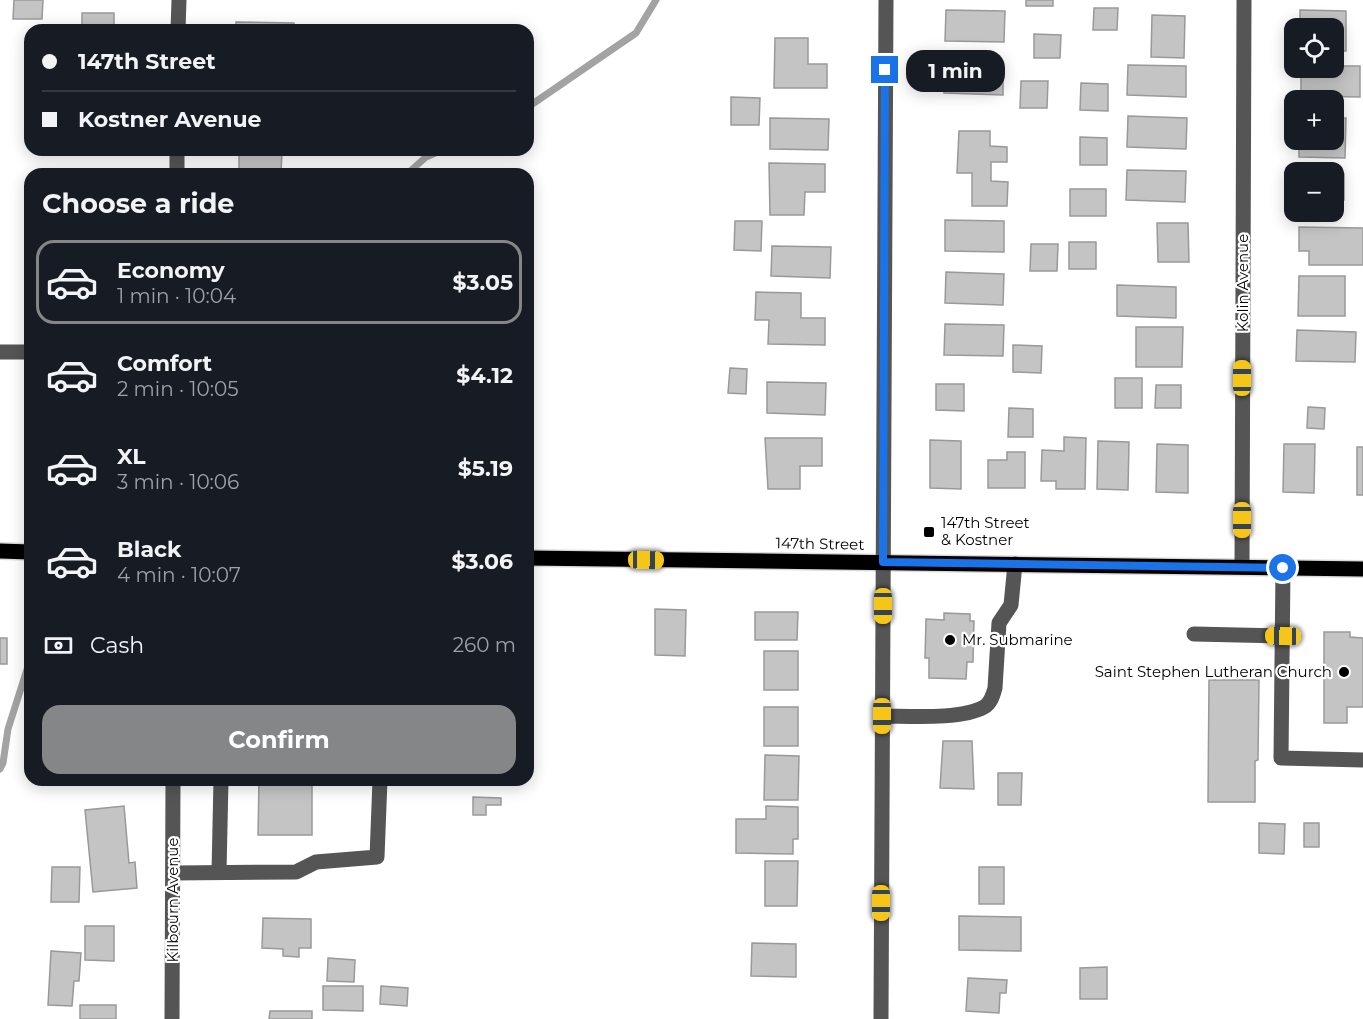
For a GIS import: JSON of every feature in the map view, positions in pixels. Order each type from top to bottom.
[{"type":"main road","points":[[0,551],[24,552]]},
{"type":"main road","name":"147th Street","points":[[534,558],[1363,569]]},
{"type":"street","points":[[178,0],[178,24]]},
{"type":"street","points":[[881,1019],[886,0]]},
{"type":"street","name":"Kolin Avenue","points":[[1242,567],[1244,0]]},
{"type":"street","points":[[0,352],[24,352]]},
{"type":"street","points":[[882,716],[944,716],[969,712],[985,706],[992,698],[995,688],[999,623],[1011,605],[1015,564]]},
{"type":"street","points":[[1283,568],[1281,758],[1363,760]]},
{"type":"street","points":[[1194,634],[1283,636]]},
{"type":"street","name":"Kilbourn Avenue","points":[[172,1019],[173,786]]},
{"type":"street","points":[[219,872],[221,786]]},
{"type":"street","points":[[173,873],[296,872],[316,862],[377,857],[380,786]]},
{"type":"building","points":[[14,0],[43,0],[42,19],[13,19]]},
{"type":"building","points":[[1026,0],[1053,0],[1053,6],[1026,6]]},
{"type":"building","points":[[1094,8],[1118,8],[1117,30],[1093,30]]},
{"type":"building","points":[[946,10],[1005,11],[1004,42],[945,41]]},
{"type":"building","points":[[1300,10],[1346,11],[1346,51],[1344,51],[1344,18],[1300,18]]},
{"type":"building","points":[[82,13],[114,13],[114,24],[82,24]]},
{"type":"building","points":[[1152,15],[1185,16],[1184,58],[1151,57]]},
{"type":"building","points":[[236,22],[294,23],[294,24],[236,24]]},
{"type":"building","points":[[1034,34],[1061,35],[1060,58],[1034,58]]},
{"type":"building","points":[[775,38],[808,38],[808,64],[827,64],[827,88],[774,88]]},
{"type":"building","points":[[945,62],[1003,64],[1003,95],[944,93]]},
{"type":"building","points":[[1128,65],[1186,66],[1186,97],[1127,95]]},
{"type":"building","points":[[1344,66],[1360,66],[1360,97],[1344,97],[1344,90],[1301,90],[1301,78],[1344,78]]},
{"type":"building","points":[[1021,81],[1048,81],[1047,108],[1020,108]]},
{"type":"building","points":[[1081,83],[1108,84],[1108,111],[1080,110]]},
{"type":"building","points":[[731,97],[760,98],[759,125],[731,125]]},
{"type":"building","points":[[1128,116],[1187,118],[1186,149],[1127,147]]},
{"type":"building","points":[[770,118],[829,119],[828,150],[770,149]]},
{"type":"building","points":[[1344,118],[1346,118],[1345,158],[1299,157],[1299,150],[1344,150]]},
{"type":"building","points":[[959,131],[990,131],[990,146],[1007,147],[1007,162],[991,162],[991,181],[1008,182],[1007,206],[972,206],[972,173],[957,173]]},
{"type":"building","points":[[1080,137],[1107,138],[1107,165],[1080,165]]},
{"type":"building","points":[[239,156],[282,156],[281,168],[239,168]]},
{"type":"building","points":[[769,163],[825,164],[825,192],[805,192],[804,215],[770,215]]},
{"type":"building","points":[[1127,170],[1186,171],[1185,202],[1126,200]]},
{"type":"building","points":[[1070,189],[1106,189],[1106,216],[1070,216]]},
{"type":"building","points":[[945,220],[1004,221],[1004,252],[945,251]]},
{"type":"building","points":[[735,221],[762,221],[761,251],[734,250]]},
{"type":"building","points":[[1157,223],[1188,223],[1189,262],[1158,262]]},
{"type":"building","points":[[1299,227],[1363,228],[1363,265],[1309,265],[1309,251],[1299,251]]},
{"type":"building","points":[[1069,242],[1096,242],[1096,269],[1069,269]]},
{"type":"building","points":[[1031,244],[1058,244],[1057,271],[1030,271]]},
{"type":"building","points":[[772,246],[831,247],[830,278],[771,276]]},
{"type":"building","points":[[946,272],[1004,274],[1003,305],[945,303]]},
{"type":"building","points":[[1299,276],[1345,276],[1345,316],[1298,316]]},
{"type":"building","points":[[1117,285],[1176,287],[1176,318],[1117,316]]},
{"type":"building","points":[[756,292],[801,293],[801,318],[825,318],[825,345],[768,344],[769,320],[755,320]]},
{"type":"building","points":[[945,324],[1004,325],[1003,356],[944,355]]},
{"type":"building","points":[[1136,327],[1183,327],[1182,367],[1136,367]]},
{"type":"building","points":[[1297,330],[1356,332],[1355,362],[1296,361]]},
{"type":"building","points":[[1013,345],[1042,346],[1041,373],[1013,372]]},
{"type":"building","points":[[730,368],[747,369],[746,394],[728,393]]},
{"type":"building","points":[[1115,378],[1142,378],[1142,408],[1115,408]]},
{"type":"building","points":[[767,382],[826,383],[825,415],[767,413]]},
{"type":"building","points":[[936,384],[964,384],[964,411],[936,410]]},
{"type":"building","points":[[1156,385],[1181,385],[1181,408],[1155,408]]},
{"type":"building","points":[[1308,407],[1325,408],[1324,429],[1307,428]]},
{"type":"building","points":[[1009,408],[1033,409],[1033,437],[1008,437]]},
{"type":"building","points":[[1064,437],[1086,438],[1085,489],[1056,489],[1056,481],[1041,481],[1042,450],[1064,451]]},
{"type":"building","points":[[765,438],[822,438],[822,466],[800,466],[800,489],[768,489]]},
{"type":"building","points":[[930,440],[961,441],[961,489],[930,488]]},
{"type":"building","points":[[1098,441],[1129,442],[1128,490],[1097,489]]},
{"type":"building","points":[[1157,444],[1188,445],[1188,493],[1156,492]]},
{"type":"building","points":[[1284,444],[1315,444],[1314,493],[1283,492]]},
{"type":"building","points":[[1357,447],[1363,447],[1363,495],[1357,495]]},
{"type":"building","points":[[1007,452],[1025,452],[1025,488],[988,488],[988,460],[1007,460]]},
{"type":"building","points":[[655,609],[686,610],[685,656],[655,655]]},
{"type":"building","points":[[755,612],[798,612],[797,640],[755,640]]},
{"type":"building","name":"Mr. Submarine","points":[[944,613],[970,614],[970,621],[974,621],[973,662],[967,662],[966,679],[929,678],[929,658],[925,658],[926,619],[944,620]]},
{"type":"building","name":"Saint Stephen Lutheran Church","points":[[1324,632],[1350,632],[1350,637],[1363,638],[1363,707],[1347,707],[1347,723],[1324,723]]},
{"type":"building","points":[[0,638],[7,638],[7,664],[0,664]]},
{"type":"building","points":[[764,651],[798,651],[798,690],[764,690]]},
{"type":"building","points":[[1209,680],[1259,680],[1255,802],[1208,802]]},
{"type":"building","points":[[764,707],[798,707],[798,746],[764,746]]},
{"type":"building","points":[[943,741],[972,741],[974,789],[940,788]]},
{"type":"building","points":[[765,755],[799,756],[798,800],[764,800]]},
{"type":"building","points":[[998,773],[1022,773],[1021,805],[998,805]]},
{"type":"building","points":[[259,786],[312,786],[312,835],[258,835]]},
{"type":"building","points":[[473,797],[501,798],[501,805],[486,805],[486,815],[473,815]]},
{"type":"building","points":[[124,806],[129,863],[135,862],[137,888],[93,892],[85,810]]},
{"type":"building","points":[[766,806],[798,807],[798,839],[793,839],[793,854],[736,853],[736,819],[766,819]]},
{"type":"building","points":[[1259,823],[1285,824],[1284,854],[1259,853]]},
{"type":"building","points":[[1304,823],[1319,823],[1319,847],[1304,847]]},
{"type":"building","points":[[765,861],[798,861],[797,906],[765,906]]},
{"type":"building","points":[[52,867],[80,867],[79,902],[51,902]]},
{"type":"building","points":[[979,867],[1004,867],[1004,904],[979,904]]},
{"type":"building","points":[[959,916],[1021,917],[1021,951],[959,950]]},
{"type":"building","points":[[263,918],[311,919],[311,948],[299,948],[299,957],[283,956],[283,949],[262,948]]},
{"type":"building","points":[[85,926],[114,926],[114,961],[85,960]]},
{"type":"building","points":[[752,943],[796,944],[796,977],[751,976]]},
{"type":"building","points":[[51,951],[81,953],[79,981],[74,981],[72,1006],[48,1005]]},
{"type":"building","points":[[328,958],[355,960],[354,982],[327,981]]},
{"type":"building","points":[[1107,967],[1107,999],[1080,999],[1080,968]]},
{"type":"building","points":[[968,978],[1007,980],[1006,993],[1000,993],[999,1013],[966,1011]]},
{"type":"building","points":[[323,986],[363,986],[363,1011],[323,1010]]},
{"type":"building","points":[[381,986],[408,988],[407,1006],[380,1004]]},
{"type":"building","points":[[80,1005],[116,1005],[116,1019],[80,1019]]},
{"type":"building","points":[[270,1011],[312,1011],[312,1019],[269,1019]]},
{"type":"waterway","points":[[534,103],[636,33],[656,0]]},
{"type":"waterway","points":[[414,168],[428,156]]},
{"type":"waterway","points":[[0,769],[8,729],[24,679]]},
{"type":"place","name":"147th Street & Kostner","points":[[929,532]]},
{"type":"place","name":"Mr. Submarine","points":[[950,640]]},
{"type":"place","name":"Saint Stephen Lutheran Church","points":[[1344,672]]},
{"type":"route","points":[[885,70],[883,562],[1283,568]]}]
